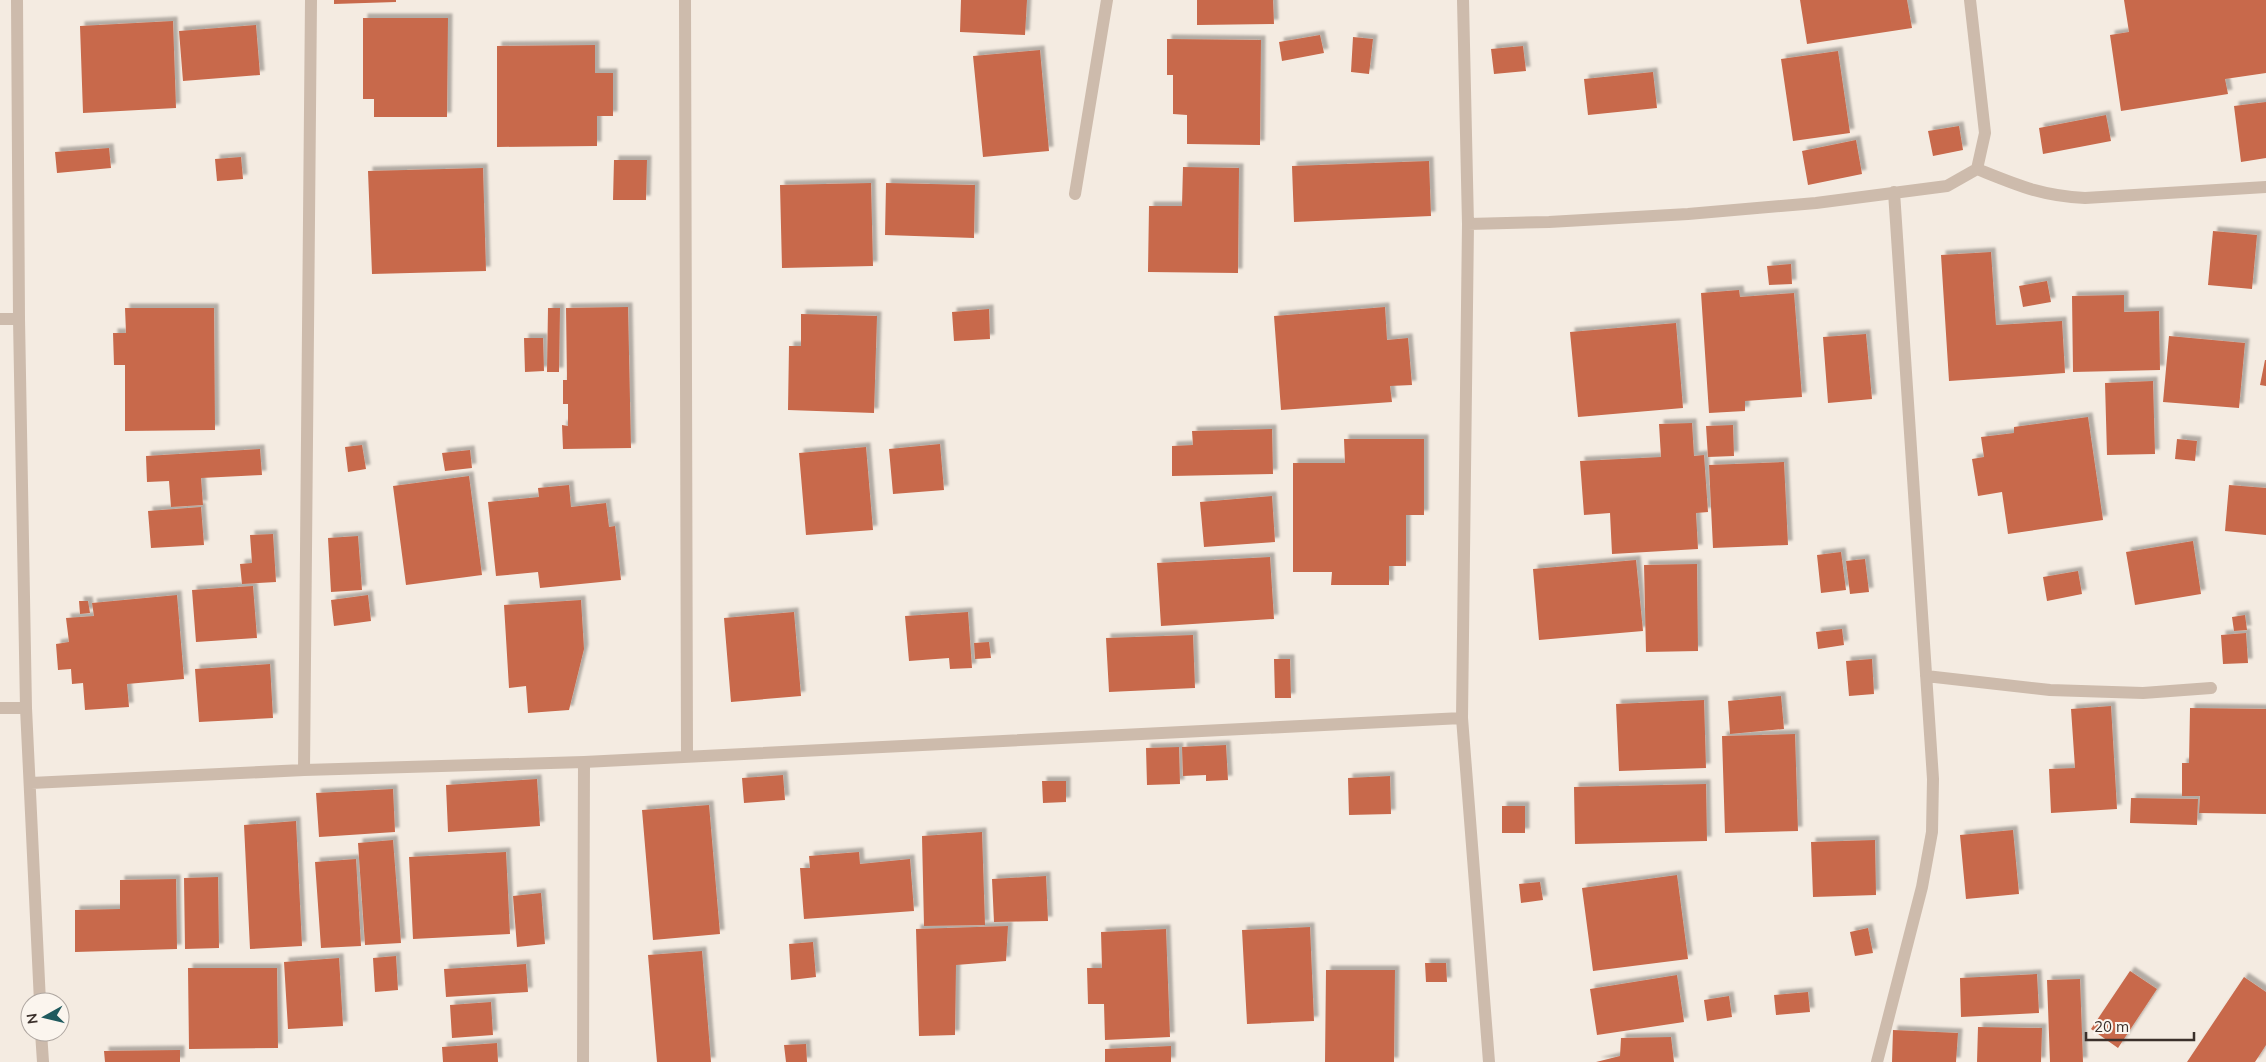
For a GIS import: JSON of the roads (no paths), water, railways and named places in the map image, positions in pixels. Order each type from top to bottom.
[{"type":"street","points":[[17,0],[19,319],[26,708],[40,992]]},
{"type":"street","points":[[304,770],[311,0]]},
{"type":"street","points":[[685,0],[687,756]]},
{"type":"street","points":[[1075,194],[1106,0]]},
{"type":"street","points":[[1463,0],[1468,224],[1462,718],[1489,1062]]},
{"type":"street","points":[[1468,224],[1549,222],[1688,214],[1816,203],[1947,186],[1977,169],[1985,133],[1970,0]]},
{"type":"street","points":[[1977,169],[2034,192],[2058,197],[2085,198],[2266,187]]},
{"type":"street","points":[[1877,1062],[1922,887],[1932,832],[1933,779],[1894,192]]},
{"type":"street","points":[[0,319],[19,319]]},
{"type":"street","points":[[1926,676],[2050,690],[2143,694],[2211,688]]},
{"type":"street","points":[[0,708],[26,708]]},
{"type":"street","points":[[31,783],[304,770],[584,762],[1462,718]]},
{"type":"street","points":[[583,1062],[584,762]]},
{"type":"street","points":[[42,1042],[43,1062]]}]
